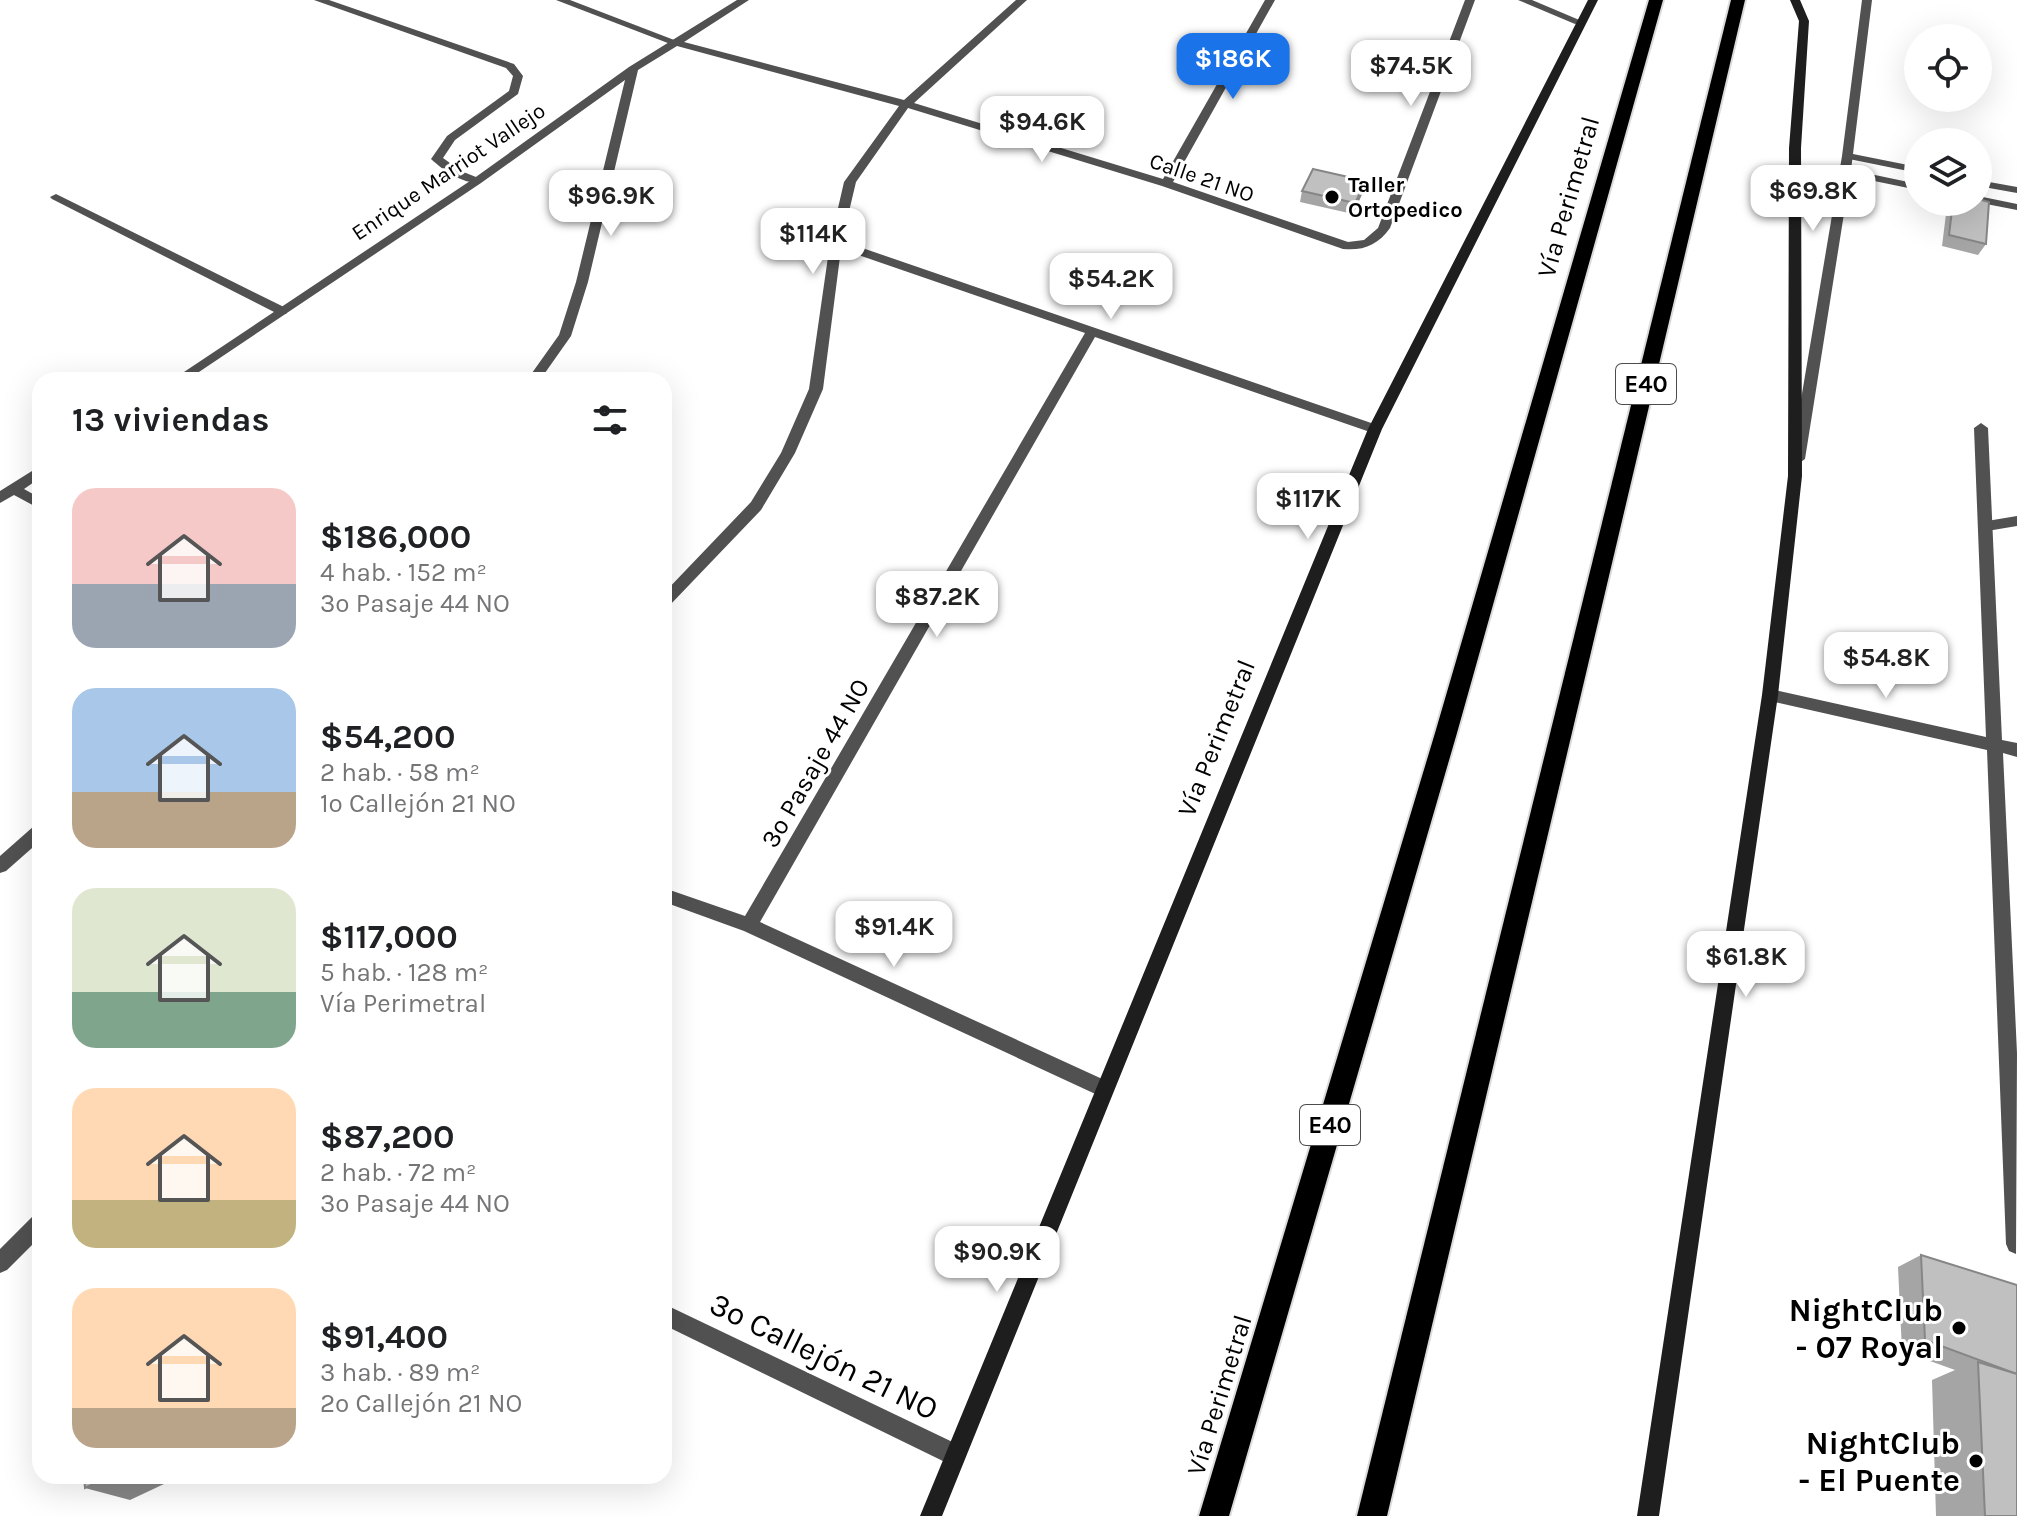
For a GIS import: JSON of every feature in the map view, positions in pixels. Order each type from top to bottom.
[{"type":"highway","name":"Vía Perimetral","points":[[1214,1516],[1446,733],[1656,0]]},
{"type":"highway","name":"E40","points":[[1372,1516],[1738,0]]},
{"type":"main road","name":"Vía Perimetral","points":[[931,1516],[1375,429],[1579,22],[1593,0]]},
{"type":"main road","points":[[1648,1516],[1770,695],[1795,476],[1795,148],[1804,21],[1795,0]]},
{"type":"street","points":[[319,0],[510,66],[518,76],[514,92],[451,138],[437,159],[457,173],[477,181]]},
{"type":"street","name":"Calle 21 NO","points":[[561,0],[677,43],[906,104],[1166,184],[1347,246],[1366,245],[1378,238],[1384,228],[1470,0]]},
{"type":"street","name":"Enrique Marriot Vallejo","points":[[190,372],[477,181],[633,69],[744,0]]},
{"type":"street","points":[[672,594],[756,506],[788,453],[816,389],[836,243],[850,182],[906,104],[1022,0]]},
{"type":"street","points":[[1166,184],[1270,0]]},
{"type":"street","points":[[1523,0],[1579,22]]},
{"type":"street","points":[[1795,476],[1848,156],[1867,0]]},
{"type":"street","points":[[539,372],[565,336],[574,309],[633,69]]},
{"type":"street","points":[[1848,156],[1904,167]]},
{"type":"street","points":[[1845,172],[1904,184]]},
{"type":"street","points":[[1992,186],[2017,190]]},
{"type":"street","points":[[56,197],[282,311]]},
{"type":"street","points":[[1992,202],[2017,207]]},
{"type":"street","points":[[836,243],[1375,429]]},
{"type":"street","name":"3º Pasaje 44 NO","points":[[749,925],[1091,333]]},
{"type":"street","points":[[1981,428],[2012,1066],[2016,1244]]},
{"type":"street","points":[[0,498],[32,477]]},
{"type":"street","points":[[14,489],[32,499]]},
{"type":"street","points":[[1987,526],[2017,521]]},
{"type":"street","points":[[1770,695],[2017,750]]},
{"type":"street","points":[[0,866],[32,838]]},
{"type":"street","points":[[672,898],[749,925],[1104,1089]]},
{"type":"street","points":[[0,1263],[32,1231]]},
{"type":"street","name":"3º Callejón 21 NO","points":[[672,1318],[955,1455]]},
{"type":"building","points":[[1313,169],[1366,181],[1355,203],[1302,191]]},
{"type":"building","points":[[1951,216],[1988,216],[1986,244],[1949,235]]},
{"type":"building","name":"NightClub - 07 Royal","points":[[1921,1255],[2017,1285],[2017,1374],[1925,1340]]},
{"type":"building","points":[[1978,1362],[2017,1374],[2017,1516],[1985,1516]]},
{"type":"place","name":"Taller Ortopedico","points":[[1332,197]]},
{"type":"place","name":"NightClub - 07 Royal","points":[[1959,1328]]},
{"type":"place","name":"NightClub - El Puente","points":[[1976,1461]]}]
